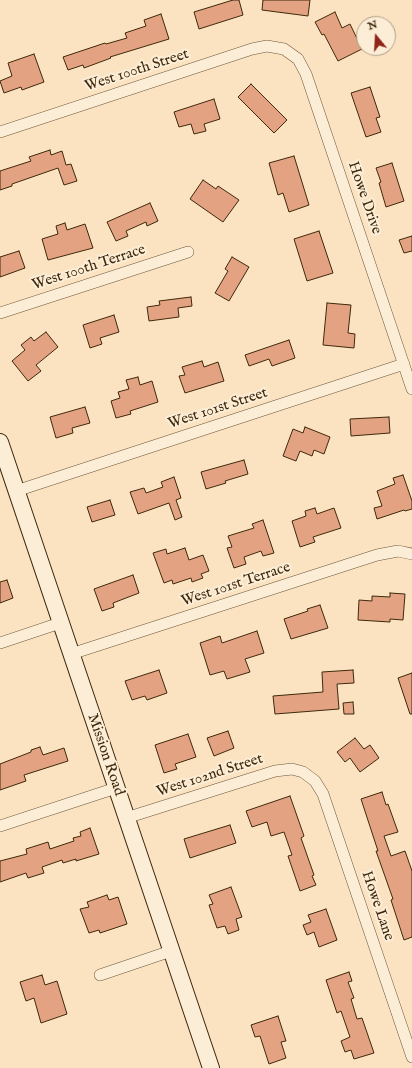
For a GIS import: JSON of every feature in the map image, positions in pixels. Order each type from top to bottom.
[{"type":"main road","name":"Mission Road","points":[[0,442],[211,1068]]},
{"type":"street","name":"West 100th Street","points":[[0,132],[252,50],[267,46],[284,50]]},
{"type":"street","name":"Howe Drive","points":[[284,50],[298,60],[306,74],[404,364]]},
{"type":"street","name":"West 100th Terrace","points":[[0,313],[188,252]]},
{"type":"street","points":[[404,364],[412,389]]},
{"type":"street","name":"West 101st Street","points":[[16,491],[404,364]]},
{"type":"street","name":"West 101st Terrace","points":[[71,654],[377,555],[398,551],[412,554]]},
{"type":"street","points":[[0,643],[60,623]]},
{"type":"street","name":"West 102nd Street","points":[[126,818],[275,771],[292,769],[303,772]]},
{"type":"street","name":"Howe Lane","points":[[303,772],[315,781],[323,794],[412,1057]]},
{"type":"street","points":[[0,826],[116,788]]},
{"type":"street","points":[[100,975],[171,951]]},
{"type":"building","points":[[233,0],[239,0],[243,15],[199,29],[194,12]]},
{"type":"building","points":[[263,0],[310,0],[308,16],[262,10]]},
{"type":"building","points":[[335,12],[342,28],[350,24],[356,36],[356,52],[338,61],[324,34],[322,35],[315,22]]},
{"type":"building","points":[[161,14],[169,39],[110,57],[111,58],[84,68],[83,65],[68,70],[63,57],[105,43],[127,38],[125,33],[146,26],[144,20]]},
{"type":"building","points":[[34,54],[44,82],[22,90],[21,87],[4,93],[0,81],[12,76],[8,63]]},
{"type":"building","points":[[251,84],[287,120],[274,133],[238,97]]},
{"type":"building","points":[[370,87],[380,117],[376,118],[381,132],[366,137],[351,93]]},
{"type":"building","points":[[214,99],[220,119],[204,124],[206,131],[194,134],[191,124],[179,127],[174,112]]},
{"type":"building","points":[[50,150],[51,155],[62,151],[66,165],[71,164],[77,181],[64,185],[58,168],[12,184],[12,186],[0,190],[0,171],[31,161],[29,157]]},
{"type":"building","points":[[294,156],[309,205],[289,212],[283,193],[278,195],[269,163]]},
{"type":"building","points":[[392,163],[404,201],[386,207],[379,183],[381,182],[376,168]]},
{"type":"building","points":[[203,180],[216,189],[218,186],[239,200],[223,222],[190,199]]},
{"type":"building","points":[[150,203],[158,221],[147,226],[146,222],[126,231],[128,236],[116,241],[107,222]]},
{"type":"building","points":[[65,223],[67,230],[85,224],[93,248],[48,260],[42,239],[58,234],[56,226]]},
{"type":"building","points":[[319,231],[333,273],[307,281],[294,239]]},
{"type":"building","points":[[412,236],[412,251],[404,253],[399,240]]},
{"type":"building","points":[[19,251],[25,268],[0,277],[0,257]]},
{"type":"building","points":[[232,257],[249,267],[229,301],[215,293],[228,271],[225,269]]},
{"type":"building","points":[[191,297],[192,306],[178,308],[179,317],[149,321],[147,307],[160,305],[159,301]]},
{"type":"building","points":[[327,303],[351,305],[348,333],[355,334],[354,348],[323,345]]},
{"type":"building","points":[[114,315],[119,332],[100,338],[102,344],[90,348],[83,325]]},
{"type":"building","points":[[46,332],[58,347],[36,365],[41,371],[28,381],[12,361],[25,350],[21,345],[31,337],[34,341]]},
{"type":"building","points":[[289,340],[295,358],[272,366],[269,359],[249,366],[245,355]]},
{"type":"building","points":[[202,361],[204,367],[218,362],[224,381],[185,393],[179,376],[185,375],[182,367]]},
{"type":"building","points":[[138,377],[140,385],[152,381],[158,402],[130,411],[131,414],[116,418],[111,401],[120,398],[118,392],[129,389],[126,380]]},
{"type":"building","points":[[85,407],[90,423],[72,428],[73,433],[56,438],[50,417]]},
{"type":"building","points":[[389,417],[390,433],[351,436],[350,419]]},
{"type":"building","points":[[305,427],[330,437],[324,454],[314,450],[312,456],[300,451],[296,461],[283,456],[293,429],[303,433]]},
{"type":"building","points":[[244,460],[248,474],[206,489],[201,472]]},
{"type":"building","points":[[403,475],[412,501],[412,509],[404,510],[377,519],[374,508],[382,506],[377,491],[395,484],[393,478]]},
{"type":"building","points":[[174,477],[181,498],[176,500],[182,517],[175,520],[169,503],[138,514],[130,492],[144,488],[146,493],[163,487],[161,482]]},
{"type":"building","points":[[110,500],[115,515],[92,522],[87,507]]},
{"type":"building","points":[[315,508],[317,514],[334,508],[341,528],[313,537],[315,542],[300,547],[292,521],[306,516],[305,511]]},
{"type":"building","points":[[263,520],[274,553],[263,556],[261,551],[244,557],[246,564],[234,568],[227,548],[232,547],[228,536],[254,528],[252,524]]},
{"type":"building","points":[[185,548],[189,560],[203,555],[209,571],[201,574],[203,578],[192,582],[191,578],[173,584],[172,580],[164,583],[153,553],[166,549],[167,554]]},
{"type":"building","points":[[133,575],[139,593],[113,603],[114,607],[102,611],[94,589]]},
{"type":"building","points":[[7,580],[13,598],[0,603],[0,582]]},
{"type":"building","points":[[390,593],[405,594],[403,620],[390,619],[390,622],[358,620],[359,600],[372,601],[372,596],[390,597]]},
{"type":"building","points":[[320,605],[328,628],[291,639],[284,619],[308,611],[307,609]]},
{"type":"building","points":[[257,631],[264,653],[245,659],[250,672],[227,679],[224,671],[210,675],[200,643],[220,636],[222,643]]},
{"type":"building","points":[[159,670],[167,693],[147,700],[145,696],[132,700],[125,681]]},
{"type":"building","points":[[353,670],[354,683],[337,684],[339,709],[275,714],[273,696],[323,692],[322,672]]},
{"type":"building","points":[[412,673],[412,714],[410,714],[398,678]]},
{"type":"building","points":[[353,702],[354,714],[344,714],[343,703]]},
{"type":"building","points":[[228,731],[234,748],[214,756],[207,738]]},
{"type":"building","points":[[188,734],[196,757],[175,764],[177,769],[164,773],[155,745]]},
{"type":"building","points":[[355,738],[364,749],[370,745],[379,758],[360,772],[350,758],[345,762],[337,752]]},
{"type":"building","points":[[40,747],[43,755],[64,748],[68,761],[24,775],[26,781],[0,790],[0,764]]},
{"type":"building","points":[[382,792],[398,832],[384,836],[391,856],[405,851],[412,871],[412,937],[404,940],[391,900],[393,899],[376,851],[378,851],[361,799]]},
{"type":"building","points":[[290,796],[304,836],[301,838],[316,885],[300,891],[288,856],[292,855],[284,832],[271,836],[267,822],[252,827],[246,811]]},
{"type":"building","points":[[230,825],[236,843],[190,858],[184,839]]},
{"type":"building","points":[[90,828],[99,854],[76,861],[76,859],[63,863],[62,860],[42,867],[44,873],[28,878],[26,873],[0,882],[0,861],[27,854],[26,849],[48,842],[50,849],[74,841],[73,838],[81,836],[80,832]]},
{"type":"building","points":[[231,887],[242,917],[236,919],[239,930],[228,934],[225,926],[217,928],[209,905],[213,904],[209,895]]},
{"type":"building","points":[[107,895],[109,900],[118,897],[127,924],[100,933],[99,930],[89,933],[80,909],[89,907],[87,902]]},
{"type":"building","points":[[326,909],[337,940],[319,947],[314,932],[307,935],[303,925],[311,922],[308,915]]},
{"type":"building","points":[[349,972],[352,981],[348,982],[354,998],[351,999],[357,1019],[362,1018],[374,1053],[354,1059],[351,1050],[345,1052],[341,1041],[350,1037],[341,1011],[337,1013],[326,980]]},
{"type":"building","points":[[42,975],[45,985],[57,981],[67,1014],[41,1023],[34,998],[26,1001],[20,982]]},
{"type":"building","points":[[278,1016],[286,1041],[281,1042],[286,1058],[269,1064],[260,1036],[255,1037],[251,1025]]}]
